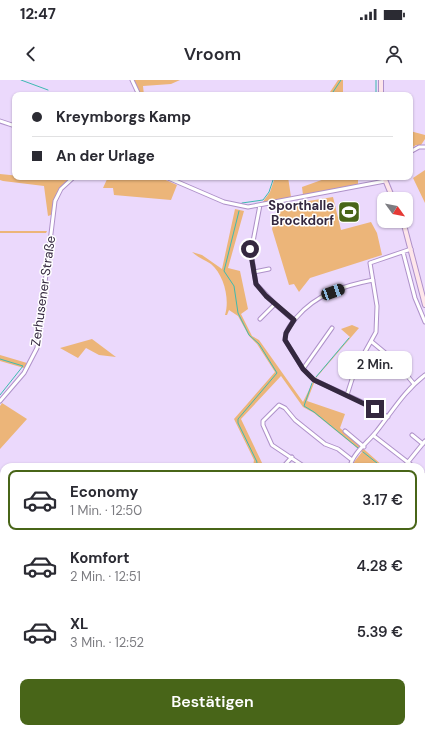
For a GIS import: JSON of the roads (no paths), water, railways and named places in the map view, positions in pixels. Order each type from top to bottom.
[{"type":"street","points":[[132,80],[138,92]]},
{"type":"street","points":[[381,80],[381,92]]},
{"type":"street","points":[[0,121],[12,125]]},
{"type":"street","points":[[413,150],[425,146]]},
{"type":"street","name":"Zerhusener Straße","points":[[0,401],[24,373],[37,348],[55,201],[61,189],[71,180]]},
{"type":"street","points":[[173,180],[236,206],[248,207],[380,180]]},
{"type":"street","points":[[385,180],[390,192]]},
{"type":"street","points":[[260,205],[250,249],[256,284],[275,304],[294,320]]},
{"type":"street","points":[[405,228],[425,305]]},
{"type":"street","points":[[348,395],[355,370],[372,342],[376,332],[378,315],[370,263],[411,249]]},
{"type":"street","points":[[403,252],[415,298],[425,322]]},
{"type":"street","points":[[254,272],[269,269]]},
{"type":"street","points":[[373,280],[333,292],[314,300],[294,320],[286,333],[285,340],[303,369],[314,380],[322,385],[348,395],[388,417]]},
{"type":"street","points":[[260,319],[275,304]]},
{"type":"street","points":[[303,369],[332,328]]},
{"type":"street","points":[[372,342],[395,361],[414,384]]},
{"type":"street","points":[[351,463],[414,384],[425,375]]},
{"type":"street","points":[[300,463],[272,445],[263,425],[263,421],[279,405],[283,406],[295,420],[325,444],[338,448],[352,460]]},
{"type":"street","points":[[345,431],[364,447]]},
{"type":"street","points":[[374,436],[408,462],[424,443],[412,435]]},
{"type":"street","points":[[287,463],[292,457]]},
{"type":"waterway","points":[[21,80],[48,90]]},
{"type":"waterway","points":[[333,92],[341,80]]},
{"type":"waterway","points":[[376,80],[376,92]]},
{"type":"waterway","points":[[242,203],[263,200],[269,192],[273,180]]},
{"type":"waterway","points":[[239,211],[224,271],[234,286],[238,313],[249,335],[259,344],[277,373],[238,419],[238,423],[257,463]]},
{"type":"waterway","points":[[316,377],[349,338]]},
{"type":"waterway","points":[[0,359],[23,366],[0,395]]},
{"type":"waterway","points":[[312,383],[304,406],[314,412],[358,448]]},
{"type":"waterway","points":[[363,452],[377,463]]},
{"type":"place","name":"Sporthalle Brockdorf","points":[[349,212]]}]
